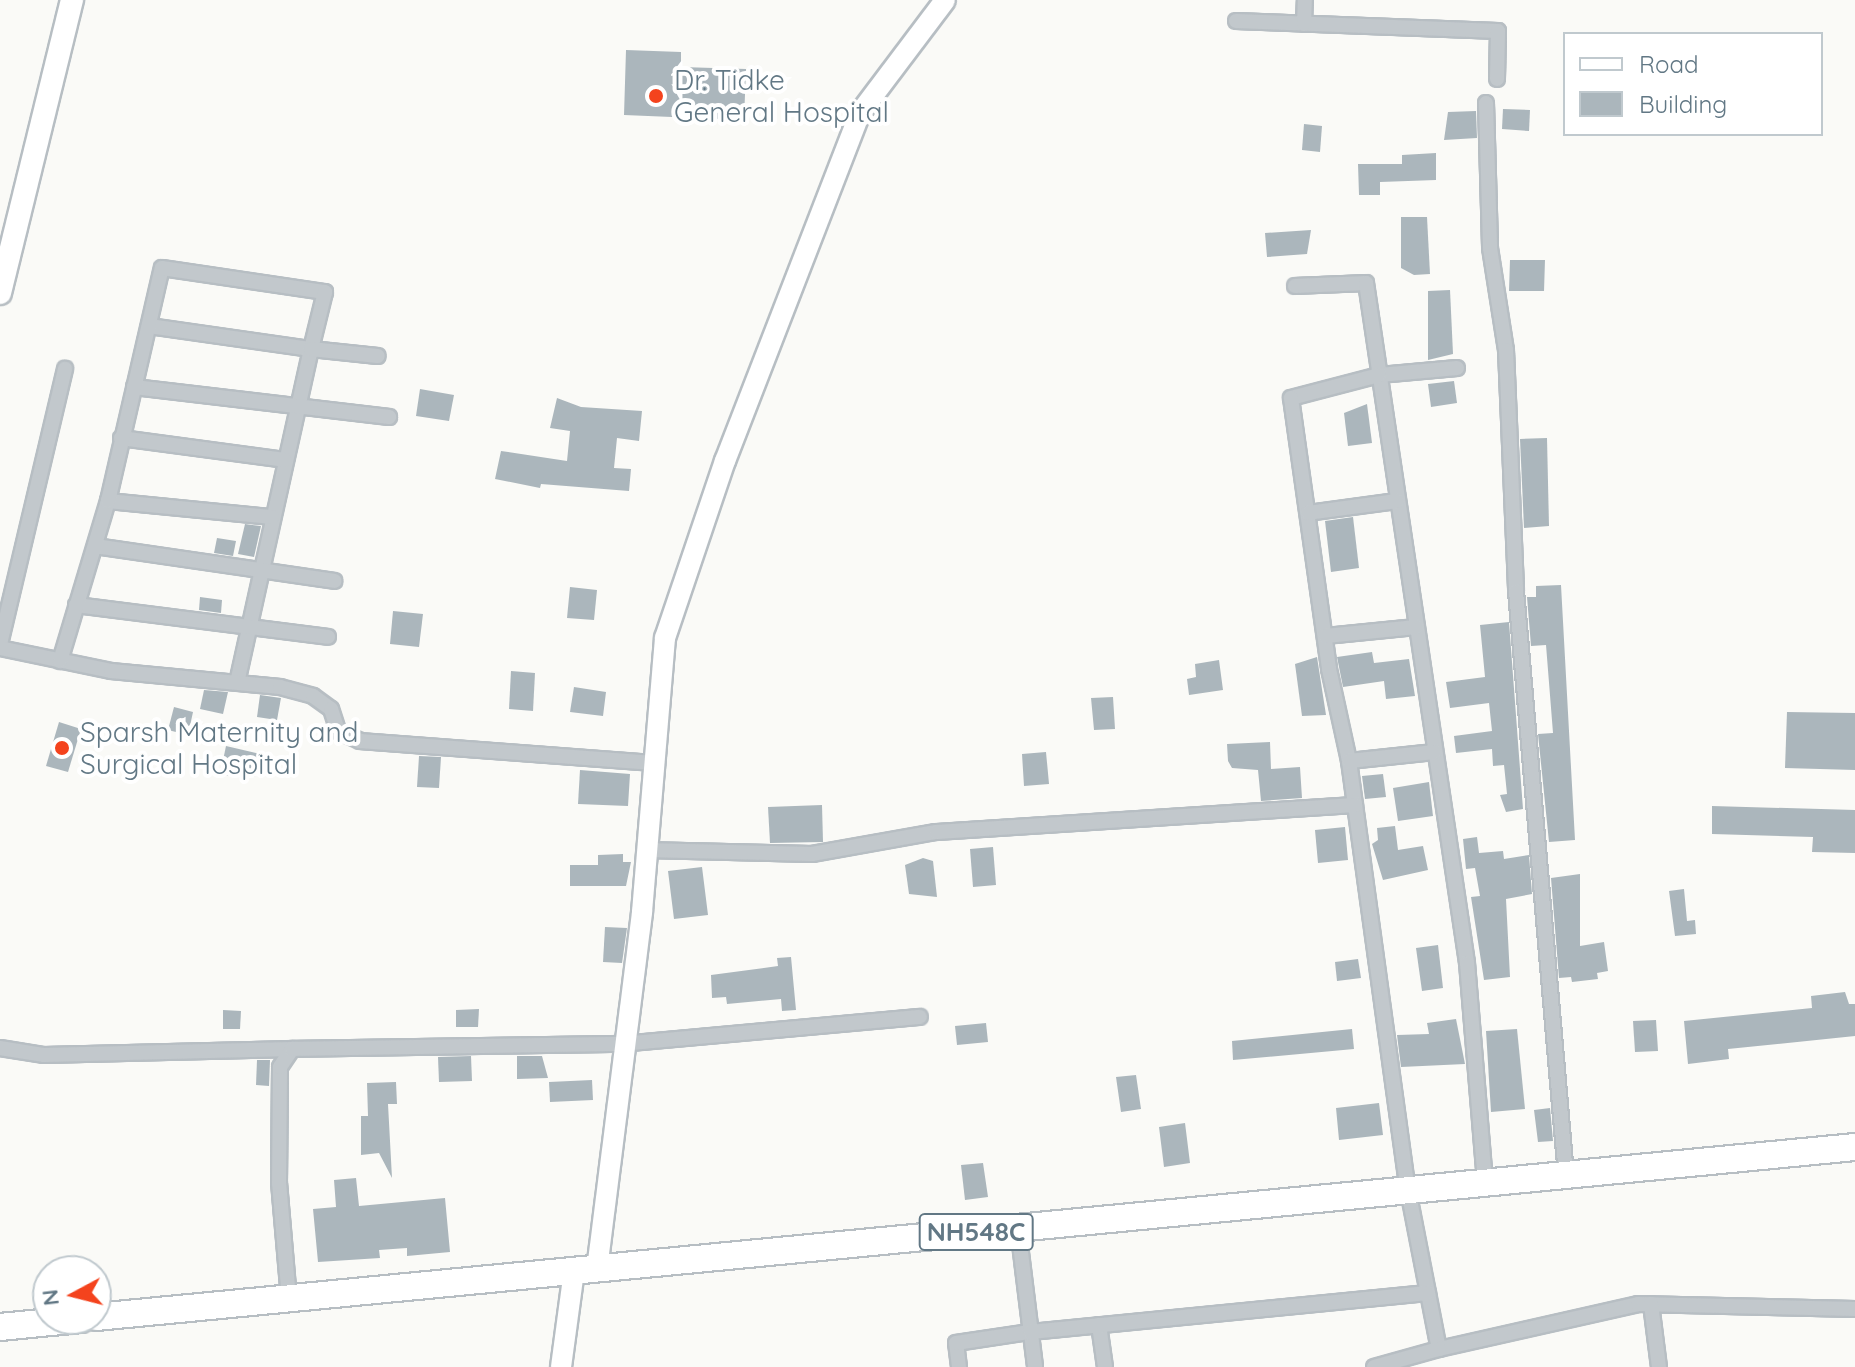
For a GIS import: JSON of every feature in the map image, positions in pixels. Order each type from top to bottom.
[{"type":"highway","name":"NH548C","points":[[112,1316],[1855,1147]]},
{"type":"highway","points":[[0,1327],[32,1324]]},
{"type":"main road","points":[[0,293],[72,0]]},
{"type":"street","points":[[561,1367],[585,1270],[642,912],[665,638],[789,293],[860,113],[945,0]]},
{"type":"street","points":[[1304,24],[1305,0]]},
{"type":"street","points":[[1236,21],[1498,31],[1497,79]]},
{"type":"street","points":[[1486,103],[1490,248],[1506,350],[1516,591],[1566,1175]]},
{"type":"street","points":[[60,661],[108,501],[162,268],[325,292],[295,408],[237,682]]},
{"type":"street","points":[[1295,286],[1366,283],[1467,963],[1485,1183]]},
{"type":"street","points":[[149,326],[378,356]]},
{"type":"street","points":[[1439,1349],[1408,1190],[1349,761],[1325,636],[1291,398],[1379,375],[1457,368]]},
{"type":"street","points":[[65,369],[0,646],[60,661],[237,682],[313,696],[331,709],[338,731],[360,741],[653,763]]},
{"type":"street","points":[[134,387],[389,417]]},
{"type":"street","points":[[121,438],[285,460]]},
{"type":"street","points":[[108,501],[272,517]]},
{"type":"street","points":[[1308,513],[1397,501]]},
{"type":"street","points":[[95,546],[334,581]]},
{"type":"street","points":[[76,605],[246,630],[328,637]]},
{"type":"street","points":[[1325,636],[1417,627]]},
{"type":"street","points":[[1349,761],[1435,752]]},
{"type":"street","points":[[645,850],[812,854],[936,832],[1355,805]]},
{"type":"street","points":[[0,1048],[44,1055],[621,1044],[920,1017]]},
{"type":"street","points":[[289,1299],[279,1183],[280,1067],[292,1049]]},
{"type":"street","points":[[1018,1228],[1035,1367]]},
{"type":"street","points":[[959,1367],[956,1343],[1030,1332],[1428,1293]]},
{"type":"street","points":[[1651,1304],[1659,1367]]},
{"type":"street","points":[[1376,1367],[1500,1331],[1651,1304],[1855,1309]]},
{"type":"street","points":[[1099,1325],[1105,1367]]},
{"type":"building","points":[[626,50],[681,52],[681,67],[746,69],[744,120],[624,115]]},
{"type":"building","points":[[1503,109],[1530,110],[1529,131],[1502,129]]},
{"type":"building","points":[[1476,111],[1477,138],[1444,140],[1448,112]]},
{"type":"building","points":[[1304,124],[1322,126],[1320,152],[1302,150]]},
{"type":"building","points":[[1436,153],[1436,180],[1380,182],[1380,195],[1359,195],[1358,164],[1402,164],[1402,155]]},
{"type":"building","points":[[1401,217],[1427,217],[1430,274],[1414,275],[1401,268]]},
{"type":"building","points":[[1311,230],[1307,254],[1267,257],[1265,233]]},
{"type":"building","points":[[1510,260],[1545,260],[1544,291],[1509,291]]},
{"type":"building","points":[[1450,290],[1453,354],[1428,360],[1428,291]]},
{"type":"building","points":[[1454,381],[1457,403],[1431,407],[1428,384]]},
{"type":"building","points":[[420,389],[454,395],[449,421],[416,416]]},
{"type":"building","points":[[557,398],[581,407],[642,411],[639,441],[617,438],[614,468],[631,469],[629,491],[541,484],[540,488],[495,479],[501,451],[567,461],[570,431],[550,428]]},
{"type":"building","points":[[1367,404],[1372,443],[1348,446],[1344,413]]},
{"type":"building","points":[[1547,438],[1549,526],[1524,528],[1520,439]]},
{"type":"building","points":[[1353,517],[1359,568],[1331,572],[1325,521]]},
{"type":"building","points":[[245,524],[261,526],[254,557],[238,554]]},
{"type":"building","points":[[217,538],[236,541],[233,556],[214,553]]},
{"type":"building","points":[[1561,585],[1575,840],[1549,842],[1538,734],[1553,733],[1546,645],[1531,646],[1527,597],[1536,597],[1536,586]]},
{"type":"building","points":[[570,587],[597,590],[594,620],[567,618]]},
{"type":"building","points":[[200,597],[222,600],[221,613],[199,610]]},
{"type":"building","points":[[393,611],[423,614],[419,647],[390,644]]},
{"type":"building","points":[[1509,622],[1523,809],[1506,812],[1500,795],[1507,794],[1504,765],[1493,766],[1492,749],[1456,753],[1454,736],[1492,731],[1489,703],[1450,708],[1446,682],[1485,677],[1480,625]]},
{"type":"building","points":[[1372,652],[1374,663],[1409,659],[1415,696],[1386,699],[1384,681],[1343,687],[1337,657]]},
{"type":"building","points":[[1317,657],[1326,715],[1302,716],[1295,664]]},
{"type":"building","points":[[1219,660],[1223,690],[1189,695],[1187,679],[1196,677],[1195,664]]},
{"type":"building","points":[[511,671],[535,673],[533,711],[509,709]]},
{"type":"building","points":[[574,687],[606,692],[603,716],[570,712]]},
{"type":"building","points":[[204,690],[228,692],[223,714],[200,709]]},
{"type":"building","points":[[260,695],[281,698],[277,720],[257,717]]},
{"type":"building","points":[[1113,697],[1115,729],[1094,730],[1091,698]]},
{"type":"building","points":[[174,707],[193,712],[188,735],[168,730]]},
{"type":"building","points":[[1787,712],[1855,713],[1855,770],[1785,768]]},
{"type":"building","points":[[59,722],[81,729],[68,772],[46,766]]},
{"type":"building","points":[[1270,742],[1271,769],[1300,767],[1302,798],[1261,801],[1258,770],[1232,768],[1228,761],[1227,744]]},
{"type":"building","points":[[226,746],[260,754],[255,777],[220,775]]},
{"type":"building","points":[[1046,752],[1049,784],[1024,786],[1022,754]]},
{"type":"building","points":[[419,756],[441,757],[439,788],[417,787]]},
{"type":"building","points":[[580,770],[630,774],[628,806],[578,804]]},
{"type":"building","points":[[1383,774],[1386,797],[1365,799],[1362,776]]},
{"type":"building","points":[[1429,782],[1433,816],[1398,821],[1393,788]]},
{"type":"building","points":[[822,805],[823,842],[770,843],[768,807]]},
{"type":"building","points":[[1712,806],[1855,810],[1855,853],[1812,852],[1813,837],[1712,834]]},
{"type":"building","points":[[1395,826],[1398,850],[1423,846],[1428,870],[1383,880],[1372,844],[1378,840],[1377,828]]},
{"type":"building","points":[[1345,827],[1348,860],[1318,863],[1315,830]]},
{"type":"building","points":[[1477,837],[1479,853],[1503,851],[1504,859],[1529,855],[1532,894],[1506,899],[1510,977],[1484,980],[1471,897],[1480,896],[1475,868],[1466,869],[1463,839]]},
{"type":"building","points":[[993,847],[996,885],[973,887],[970,849]]},
{"type":"building","points":[[623,854],[623,862],[631,862],[626,886],[570,886],[570,865],[598,865],[598,855]]},
{"type":"building","points":[[923,858],[933,861],[937,897],[909,894],[905,865]]},
{"type":"building","points":[[702,867],[708,915],[674,919],[668,871]]},
{"type":"building","points":[[1580,874],[1580,946],[1604,942],[1608,971],[1597,973],[1598,979],[1572,982],[1571,977],[1559,978],[1551,878]]},
{"type":"building","points":[[1684,889],[1687,921],[1695,920],[1696,934],[1675,936],[1669,891]]},
{"type":"building","points":[[605,927],[627,928],[622,963],[603,962]]},
{"type":"building","points":[[1438,945],[1443,988],[1422,991],[1416,948]]},
{"type":"building","points":[[791,957],[796,1010],[782,1011],[781,999],[727,1004],[726,997],[712,998],[711,975],[778,966],[777,958]]},
{"type":"building","points":[[1358,959],[1361,978],[1337,981],[1335,962]]},
{"type":"building","points":[[1845,992],[1849,1004],[1855,1004],[1855,1036],[1728,1049],[1729,1059],[1688,1064],[1684,1021],[1812,1008],[1811,996]]},
{"type":"building","points":[[479,1009],[478,1027],[456,1027],[456,1010]]},
{"type":"building","points":[[223,1010],[241,1011],[240,1029],[223,1029]]},
{"type":"building","points":[[1456,1019],[1465,1064],[1401,1067],[1397,1035],[1429,1034],[1427,1023]]},
{"type":"building","points":[[1656,1020],[1658,1051],[1635,1052],[1633,1021]]},
{"type":"building","points":[[986,1023],[988,1042],[957,1045],[955,1026]]},
{"type":"building","points":[[1352,1029],[1354,1049],[1233,1060],[1232,1041]]},
{"type":"building","points":[[1517,1029],[1525,1109],[1491,1112],[1486,1031]]},
{"type":"building","points":[[471,1056],[472,1081],[439,1082],[438,1057]]},
{"type":"building","points":[[517,1056],[542,1056],[548,1078],[517,1079]]},
{"type":"building","points":[[257,1060],[270,1060],[269,1086],[256,1085]]},
{"type":"building","points":[[1136,1075],[1141,1109],[1121,1112],[1116,1077]]},
{"type":"building","points":[[592,1080],[593,1100],[550,1102],[549,1082]]},
{"type":"building","points":[[396,1082],[397,1104],[388,1104],[392,1178],[379,1153],[361,1155],[361,1116],[368,1116],[367,1083]]},
{"type":"building","points":[[1379,1103],[1383,1135],[1339,1140],[1336,1108]]},
{"type":"building","points":[[1550,1108],[1553,1141],[1538,1142],[1534,1110]]},
{"type":"building","points":[[1185,1123],[1190,1163],[1164,1167],[1159,1127]]},
{"type":"building","points":[[983,1163],[988,1197],[965,1200],[961,1165]]},
{"type":"building","points":[[356,1178],[359,1206],[445,1198],[450,1252],[407,1256],[407,1248],[379,1250],[380,1258],[318,1262],[313,1209],[336,1207],[334,1180]]},
{"type":"place","name":"Dr. Tidke General Hospital","points":[[656,96]]},
{"type":"place","name":"Sparsh Maternity and Surgical Hospital","points":[[62,748]]}]
